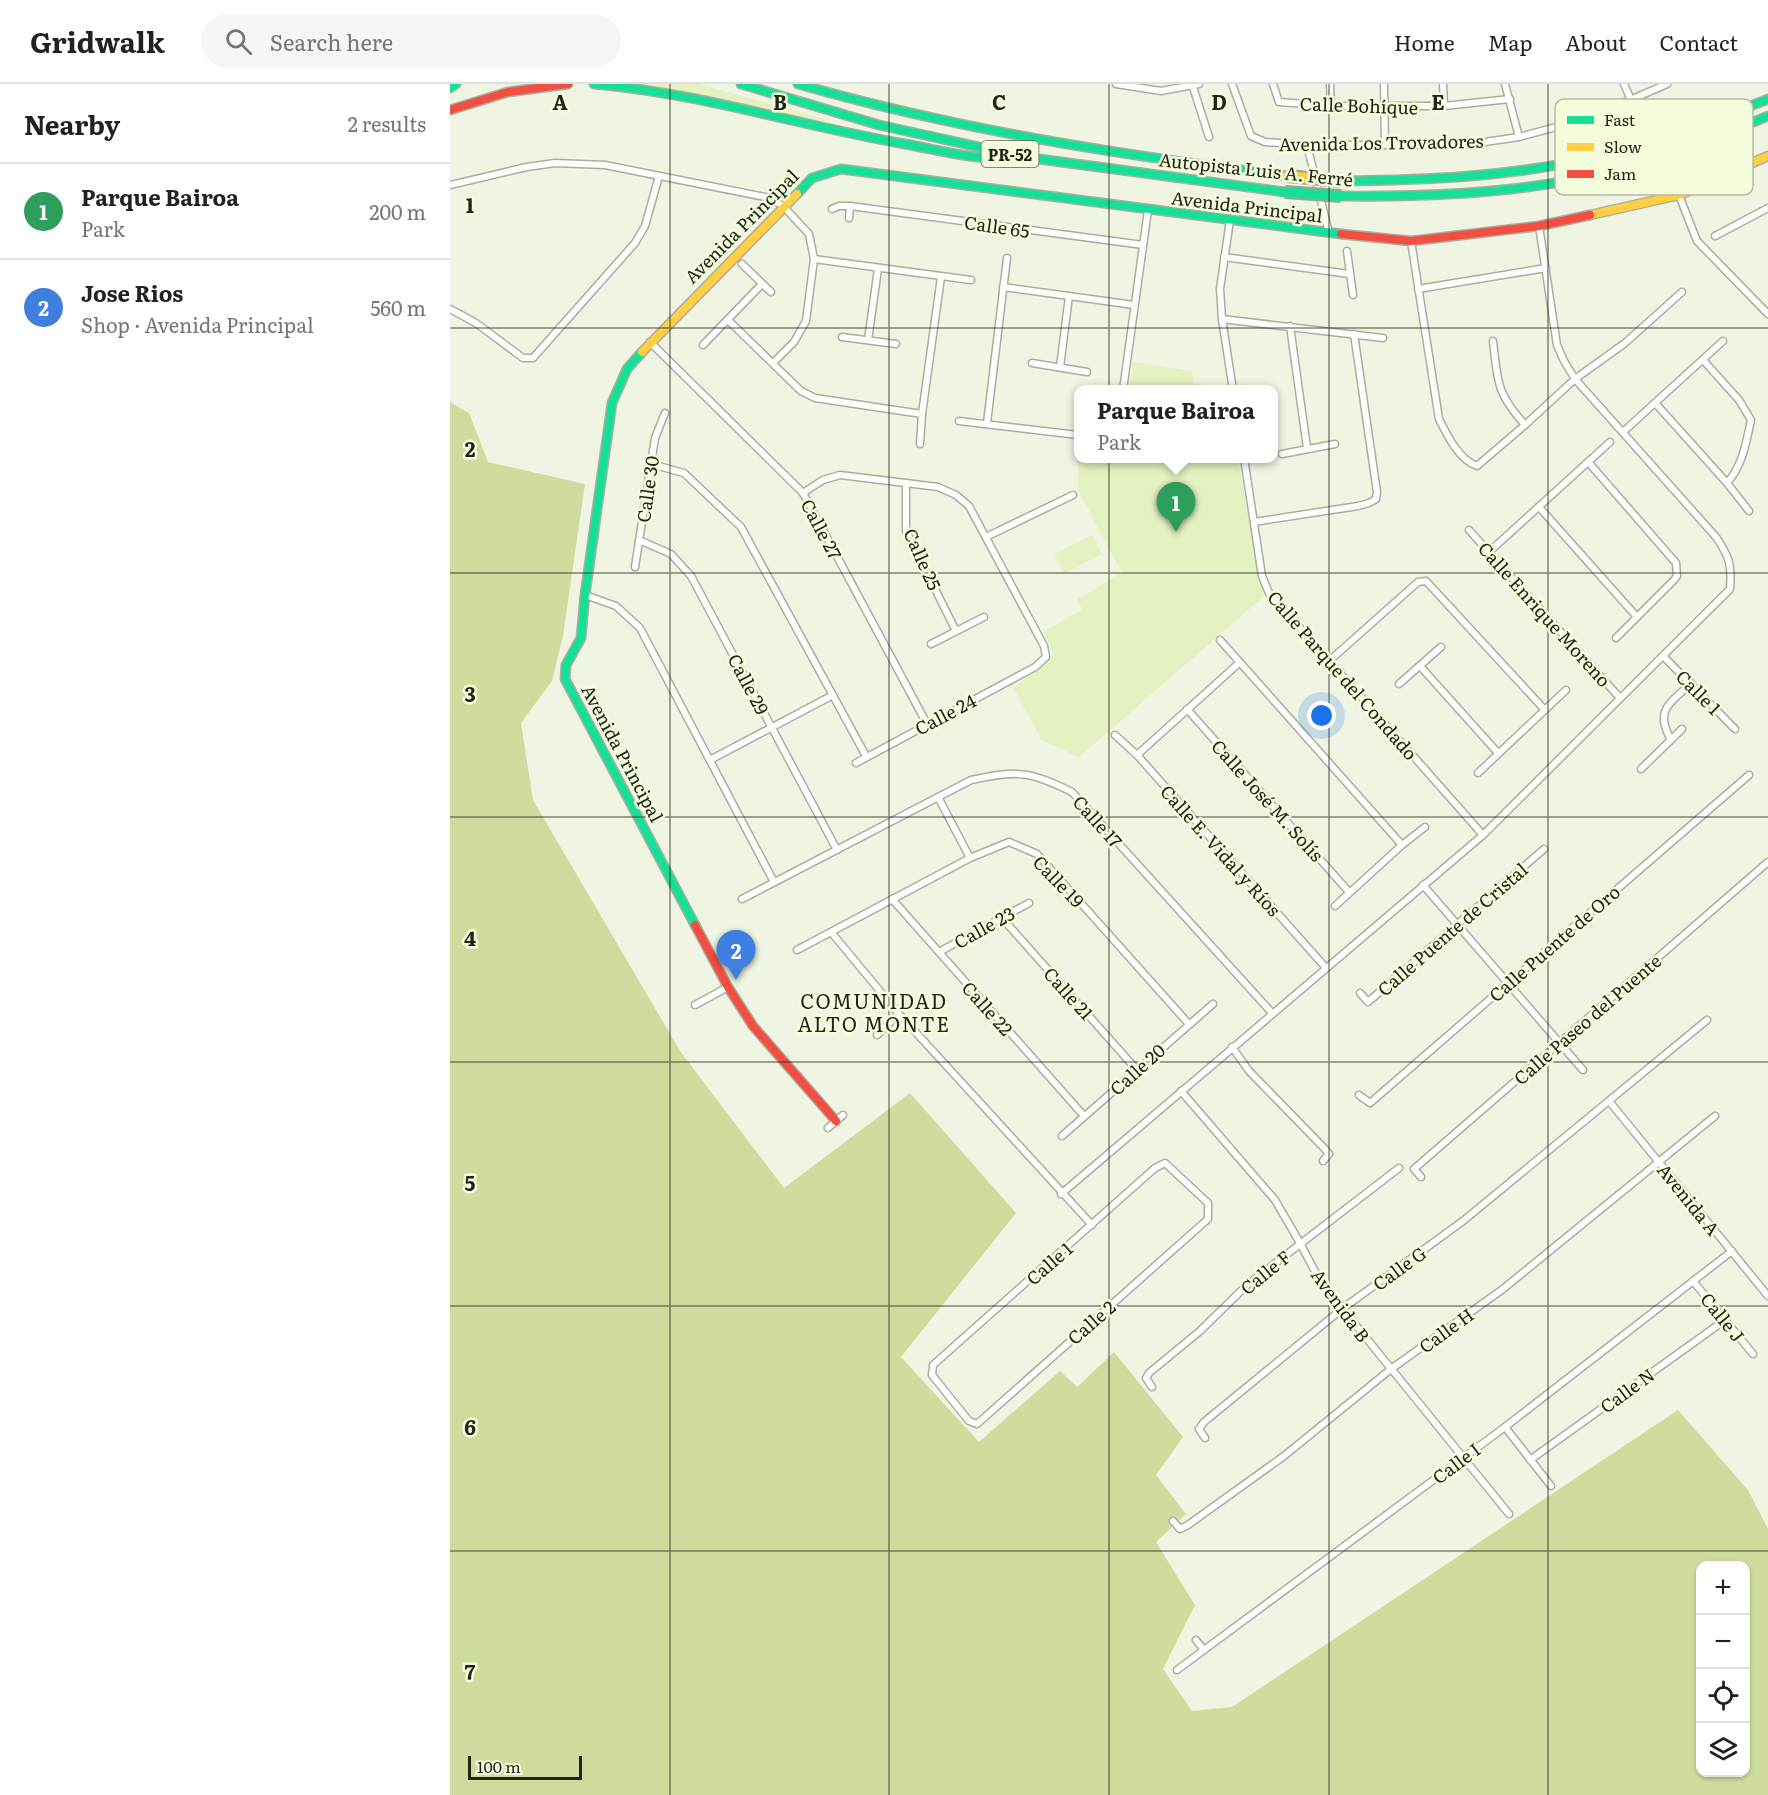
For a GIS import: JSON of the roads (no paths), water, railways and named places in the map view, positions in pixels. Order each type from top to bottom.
[{"type":"main road","points":[[450,88],[456,84]]},
{"type":"main road","points":[[450,110],[508,91],[568,84]]},
{"type":"main road","points":[[594,84],[628,87],[869,138],[988,159],[1024,157]]},
{"type":"main road","name":"Autopista Luis A. Ferré","points":[[741,84],[879,124],[1024,157],[1285,192],[1341,196],[1449,196],[1555,182]]},
{"type":"main road","name":"Autopista Luis A. Ferré","points":[[798,84],[975,129],[1100,151],[1287,176],[1341,181],[1401,181],[1463,177],[1555,164]]},
{"type":"main road","name":"Autopista Luis A. Ferré","points":[[1753,105],[1768,99]]},
{"type":"main road","name":"Autopista Luis A. Ferré","points":[[1753,122],[1768,116]]},
{"type":"main road","name":"Avenida Principal","points":[[1753,162],[1768,156]]},
{"type":"main road","name":"Avenida Principal","points":[[836,1121],[753,1026],[728,987],[565,679],[566,665],[581,638],[612,403],[627,369],[650,342],[812,178],[841,169],[1329,233],[1411,241],[1539,226],[1678,195]]},
{"type":"street","points":[[1117,84],[1161,91],[1194,85],[1209,137]]},
{"type":"street","name":"Avenida Los Trovadores","points":[[1232,84],[1251,136],[1265,142],[1307,145],[1464,145],[1520,137],[1555,128]]},
{"type":"street","name":"Calle Bohíque","points":[[1273,84],[1279,102],[1331,106],[1444,106],[1510,99]]},
{"type":"street","points":[[1330,84],[1331,106]]},
{"type":"street","points":[[1384,84],[1385,145]]},
{"type":"street","points":[[1443,84],[1444,106]]},
{"type":"street","points":[[1505,84],[1520,137]]},
{"type":"street","points":[[1624,84],[1632,99]]},
{"type":"street","name":"Avenida Los Trovadores","points":[[1634,99],[1667,84]]},
{"type":"street","points":[[1307,145],[1329,233]]},
{"type":"street","points":[[450,185],[526,167],[555,163],[605,165],[770,198],[783,206],[809,234],[814,260],[806,321],[795,342],[774,363]]},
{"type":"street","points":[[450,309],[476,323],[523,358],[532,358],[634,243],[645,226],[659,176]]},
{"type":"street","points":[[1678,195],[1697,241],[1765,306],[1768,314]]},
{"type":"street","points":[[849,218],[850,206]]},
{"type":"street","name":"Calle 65","points":[[831,209],[850,206],[1143,245]]},
{"type":"street","points":[[1715,236],[1768,208]]},
{"type":"street","points":[[1124,385],[1148,210]]},
{"type":"street","points":[[1230,220],[1221,289],[1222,319],[1232,385]]},
{"type":"street","points":[[1061,1194],[1483,835],[1730,588],[1731,571],[1727,554],[1716,537],[1575,379],[1564,361],[1557,345],[1539,226]]},
{"type":"street","points":[[1411,241],[1439,419],[1450,441],[1471,464],[1477,466],[1575,379],[1625,343],[1682,292]]},
{"type":"street","points":[[1347,251],[1353,295]]},
{"type":"street","points":[[1224,257],[1349,274]]},
{"type":"street","points":[[987,423],[1007,258]]},
{"type":"street","points":[[814,260],[971,280]]},
{"type":"street","points":[[742,264],[771,292]]},
{"type":"street","points":[[1418,289],[1546,268]]},
{"type":"street","points":[[868,340],[878,269]]},
{"type":"street","points":[[920,444],[941,277]]},
{"type":"street","points":[[703,345],[762,284]]},
{"type":"street","points":[[1003,287],[1134,305]]},
{"type":"street","points":[[1060,367],[1069,296]]},
{"type":"street","points":[[1222,319],[1383,338]]},
{"type":"street","points":[[728,320],[801,391],[815,398],[922,414]]},
{"type":"street","points":[[1290,326],[1307,448]]},
{"type":"street","points":[[1254,522],[1358,506],[1376,499],[1377,492],[1354,334]]},
{"type":"street","points":[[843,337],[896,344]]},
{"type":"street","points":[[1493,341],[1498,387],[1504,399],[1525,425]]},
{"type":"street","points":[[1623,432],[1723,341]]},
{"type":"street","name":"Calle 27","points":[[650,342],[802,493],[927,724]]},
{"type":"street","points":[[1703,360],[1739,400],[1751,420],[1742,460],[1736,473],[1727,483]]},
{"type":"street","points":[[1032,363],[1087,372]]},
{"type":"street","points":[[1656,404],[1727,483],[1749,512]]},
{"type":"street","name":"Calle 30","points":[[635,567],[655,438],[665,413]]},
{"type":"street","points":[[959,422],[987,423],[1074,434]]},
{"type":"street","points":[[1490,551],[1610,442]]},
{"type":"street","points":[[1282,454],[1335,444]]},
{"type":"street","name":"Calle Parque del Condado","points":[[1245,463],[1262,576],[1269,593],[1483,835]]},
{"type":"street","points":[[1589,463],[1676,563],[1677,576],[1616,638]]},
{"type":"street","points":[[651,464],[684,473],[741,527],[866,756]]},
{"type":"street","name":"Calle 24","points":[[802,493],[823,480],[840,475],[938,488],[956,495],[969,506],[1044,646],[1046,657],[1035,667],[856,762]]},
{"type":"street","name":"Calle 25","points":[[906,483],[906,531],[956,631]]},
{"type":"street","points":[[986,537],[1073,495]]},
{"type":"street","points":[[1539,507],[1637,616]]},
{"type":"street","name":"Calle Enrique Moreno","points":[[1469,530],[1620,698]]},
{"type":"street","name":"Calle 29","points":[[639,540],[671,554],[691,576],[837,850]]},
{"type":"street","points":[[1328,662],[1418,582],[1426,581],[1544,709]]},
{"type":"street","points":[[585,595],[616,606],[640,628],[774,882]]},
{"type":"street","points":[[931,644],[984,617]]},
{"type":"street","points":[[1220,640],[1402,845]]},
{"type":"street","points":[[1399,684],[1441,647]]},
{"type":"street","name":"Calle 1","points":[[1662,656],[1735,729]]},
{"type":"street","points":[[1137,755],[1239,663]]},
{"type":"street","points":[[1420,666],[1498,753]]},
{"type":"street","points":[[1671,740],[1662,716],[1664,710],[1690,684]]},
{"type":"street","points":[[1478,773],[1566,690]]},
{"type":"street","points":[[710,760],[834,695]]},
{"type":"street","name":"Calle José M. Solís","points":[[1187,709],[1349,892]]},
{"type":"street","points":[[1641,769],[1682,729]]},
{"type":"street","name":"Calle E. Vidal y Ríos","points":[[1115,735],[1137,755],[1326,968]]},
{"type":"street","name":"Calle 17","points":[[742,899],[971,780],[1007,772],[1040,776],[1072,792],[1272,1013]]},
{"type":"street","name":"Calle Puente de Oro","points":[[1359,1095],[1371,1103],[1749,775]]},
{"type":"street","points":[[938,797],[970,858]]},
{"type":"street","points":[[1335,906],[1425,827]]},
{"type":"street","name":"Calle 19","points":[[797,950],[970,858],[1009,842],[1037,854],[1188,1023]]},
{"type":"street","name":"Calle Puente de Cristal","points":[[1360,993],[1368,1002],[1545,849]]},
{"type":"street","name":"Calle Paseo del Puente","points":[[1421,1178],[1414,1169],[1768,862]]},
{"type":"street","points":[[1423,885],[1583,1070]]},
{"type":"street","name":"Calle 22","points":[[892,899],[1084,1116]]},
{"type":"street","name":"Calle 23","points":[[939,952],[1029,903]]},
{"type":"street","name":"Calle 21","points":[[1002,918],[1136,1069]]},
{"type":"street","points":[[831,932],[899,1014],[1061,1194],[1092,1225]]},
{"type":"street","points":[[695,1005],[728,987]]},
{"type":"street","name":"Calle 20","points":[[1062,1136],[1188,1023],[1213,1004]]},
{"type":"street","points":[[877,1035],[899,1014]]},
{"type":"street","name":"Calle G","points":[[1205,1438],[1199,1429],[1204,1422],[1342,1309],[1463,1221],[1707,1020]]},
{"type":"street","points":[[1232,1047],[1249,1071],[1329,1154],[1323,1161]]},
{"type":"street","name":"Avenida B","points":[[1181,1091],[1264,1186],[1300,1243],[1320,1281],[1509,1514]]},
{"type":"street","name":"Avenida A","points":[[1610,1101],[1768,1296]]},
{"type":"street","name":"Calle H","points":[[1173,1521],[1179,1529],[1188,1525],[1284,1456],[1391,1369],[1503,1288],[1715,1116]]},
{"type":"street","name":"Calle 1","points":[[933,1365],[1155,1168],[1165,1163]]},
{"type":"street","name":"Calle 2","points":[[933,1365],[932,1375],[969,1421],[977,1424],[1208,1219],[1208,1203],[1165,1163]]},
{"type":"street","name":"Calle F","points":[[1152,1387],[1146,1378],[1149,1373],[1200,1331],[1247,1285],[1400,1168]]},
{"type":"street","name":"Calle I","points":[[1176,1670],[1463,1458],[1732,1251]]},
{"type":"street","name":"Calle J","points":[[1693,1281],[1753,1354]]},
{"type":"street","name":"Calle N","points":[[1530,1460],[1725,1320]]},
{"type":"street","points":[[1504,1427],[1551,1486]]},
{"type":"street","points":[[1196,1640],[1204,1650]]},
{"type":"place","name":"Parque Bairoa","points":[[1176,532]]},
{"type":"place","name":"Jose Rios","points":[[736,980]]},
{"type":"district","name":"COMUNIDAD ALTO MONTE","points":[[874,1012]]}]
